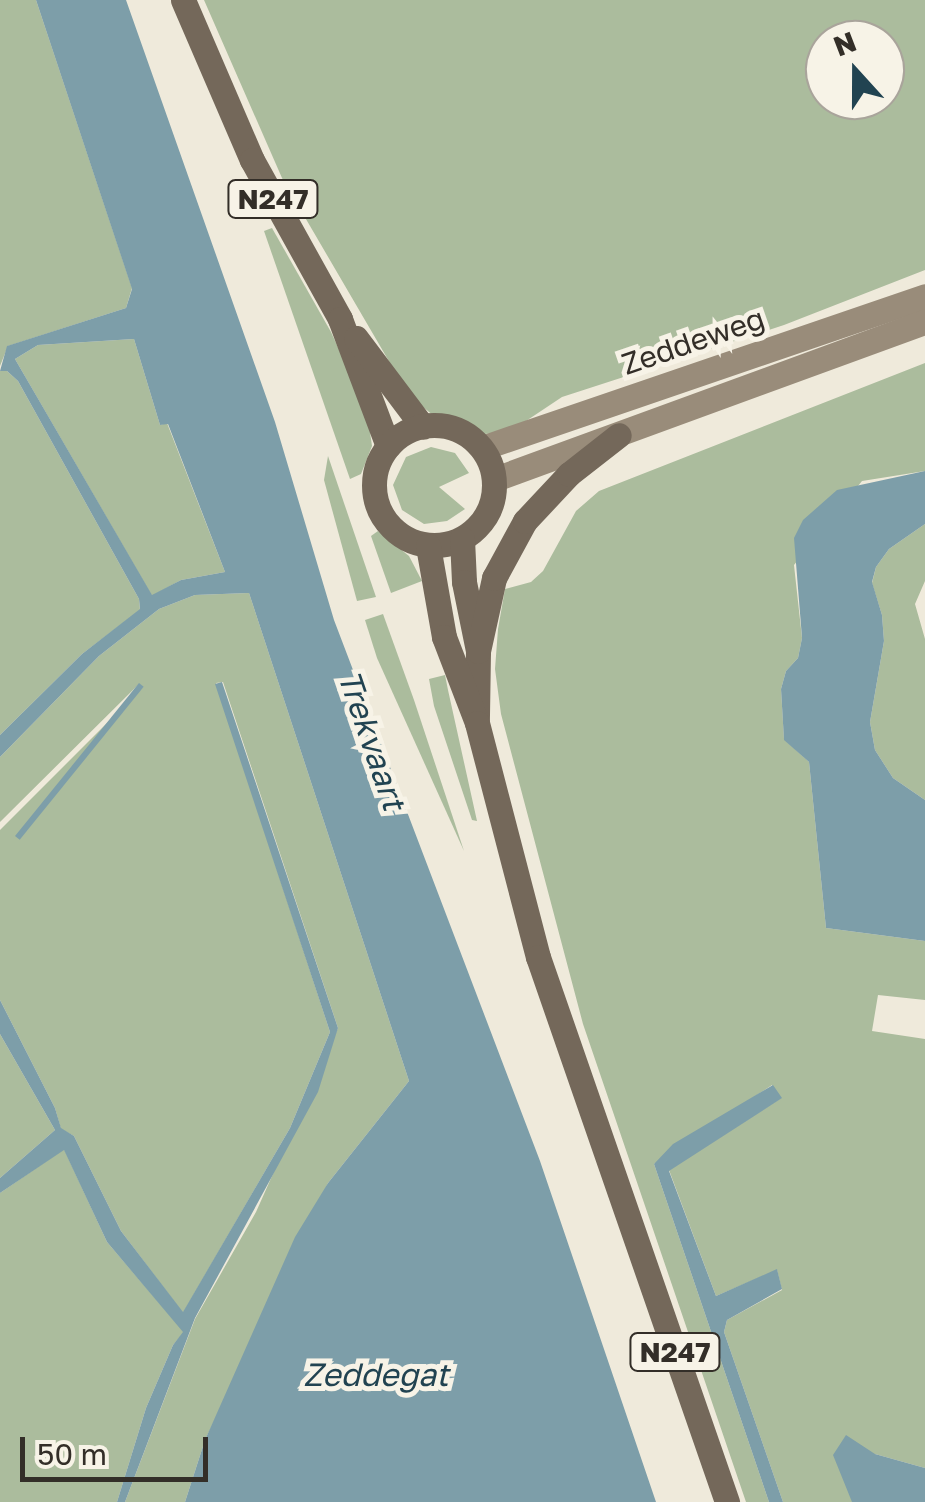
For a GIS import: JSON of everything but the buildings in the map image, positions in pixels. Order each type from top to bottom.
[{"type":"main road","name":"N247","points":[[183,0],[252,160],[340,319],[388,446]]},
{"type":"main road","name":"Zeddeweg","points":[[482,448],[925,296]]},
{"type":"main road","name":"N247","points":[[340,319],[423,427]]},
{"type":"main road","name":"Zeddeweg","points":[[495,479],[925,322]]},
{"type":"main road","points":[[447,426],[462,431],[482,448],[495,479],[482,521],[462,539],[428,546],[397,532],[380,510],[374,482],[388,446],[423,427],[447,426]]},
{"type":"main road","points":[[478,651],[494,578],[524,520],[569,474],[618,435]]},
{"type":"main road","name":"N247","points":[[462,539],[464,582],[478,651],[476,723]]},
{"type":"main road","name":"N247","points":[[428,546],[444,637],[476,723],[538,957],[727,1502]]},
{"type":"green space","points":[[0,0],[36,0],[132,288],[126,308],[8,346],[0,366]]},
{"type":"green space","points":[[204,0],[925,0],[925,270],[784,325],[562,397],[508,433],[482,434],[463,422],[434,416],[418,403],[390,363],[282,178]]},
{"type":"green space","points":[[272,228],[331,332],[367,411],[372,446],[361,474],[350,479],[264,231]]},
{"type":"green space","points":[[134,339],[160,425],[167,423],[225,572],[181,580],[152,596],[15,359],[38,345]]},
{"type":"green space","points":[[925,363],[925,471],[862,481],[794,565],[802,638],[798,658],[786,671],[781,689],[784,739],[809,762],[826,928],[925,941],[925,1000],[878,995],[872,1031],[925,1039],[925,1468],[875,1454],[852,1502],[783,1502],[724,1332],[727,1320],[782,1290],[777,1270],[716,1296],[669,1170],[781,1098],[772,1085],[654,1164],[769,1502],[746,1502],[583,1024],[501,714],[495,669],[498,629],[505,589],[531,582],[543,571],[576,511],[599,491]]},
{"type":"green space","points":[[0,371],[7,371],[18,381],[139,599],[140,610],[82,654],[0,735]]},
{"type":"green space","points":[[431,447],[455,453],[469,473],[439,487],[465,509],[447,521],[424,524],[402,510],[393,485],[406,457]]},
{"type":"green space","points":[[328,456],[376,597],[357,601],[324,480]]},
{"type":"green space","points":[[925,524],[925,581],[915,604],[925,639],[925,800],[893,778],[875,750],[870,722],[884,641],[882,615],[872,583],[876,567],[889,549]]},
{"type":"green space","points":[[378,531],[409,556],[422,581],[391,593],[371,536]]},
{"type":"green space","points":[[249,593],[409,1081],[328,1183],[205,1440],[185,1502],[125,1502],[195,1319],[256,1212],[338,1028],[223,682],[216,683],[330,1032],[290,1128],[183,1313],[121,1231],[74,1136],[61,1129],[55,1108],[0,1000],[0,830],[143,687],[139,684],[0,822],[0,757],[99,656],[159,609],[195,595]]},
{"type":"green space","points":[[383,614],[464,851],[377,658],[365,620]]},
{"type":"green space","points":[[445,675],[477,821],[472,820],[434,706],[429,679]]},
{"type":"green space","points":[[0,1034],[55,1130],[0,1178]]},
{"type":"green space","points":[[64,1149],[107,1242],[184,1332],[173,1345],[146,1408],[117,1502],[0,1502],[0,1193]]},
{"type":"water","points":[[36,0],[126,0],[275,422],[334,620],[540,1161],[656,1502],[185,1502],[205,1440],[295,1237],[328,1183],[409,1081],[249,593],[195,595],[159,609],[99,656],[0,757],[0,735],[82,654],[140,609],[139,599],[18,381],[7,371],[0,371],[7,346],[126,308],[132,289]],"holes":[[[134,339],[160,425],[168,424],[225,572],[181,580],[152,595],[15,359],[38,345]]]},
{"type":"water","points":[[925,471],[925,524],[889,549],[876,567],[872,582],[882,615],[884,641],[870,722],[875,750],[893,778],[925,800],[925,941],[826,928],[809,762],[784,740],[781,689],[786,671],[798,658],[802,638],[794,538],[803,520],[837,490]]},
{"type":"water","points":[[222,682],[338,1028],[318,1092],[195,1318],[125,1502],[117,1502],[146,1408],[173,1345],[183,1332],[107,1242],[64,1150],[0,1193],[0,1178],[55,1130],[0,1034],[0,1000],[55,1108],[61,1128],[74,1136],[121,1231],[183,1312],[290,1128],[330,1032],[215,684]]},
{"type":"water","points":[[139,683],[144,687],[20,840],[15,836]]},
{"type":"water","points":[[773,1085],[782,1098],[669,1171],[716,1296],[777,1269],[782,1289],[727,1320],[724,1332],[783,1502],[769,1502],[654,1164],[673,1144]]},
{"type":"water","points":[[846,1435],[875,1454],[925,1468],[925,1502],[852,1502],[833,1455]]},
{"type":"water label","name":"Trekvaart","points":[[372,740]]},
{"type":"water label","name":"Zeddegat","points":[[376,1374]]}]
